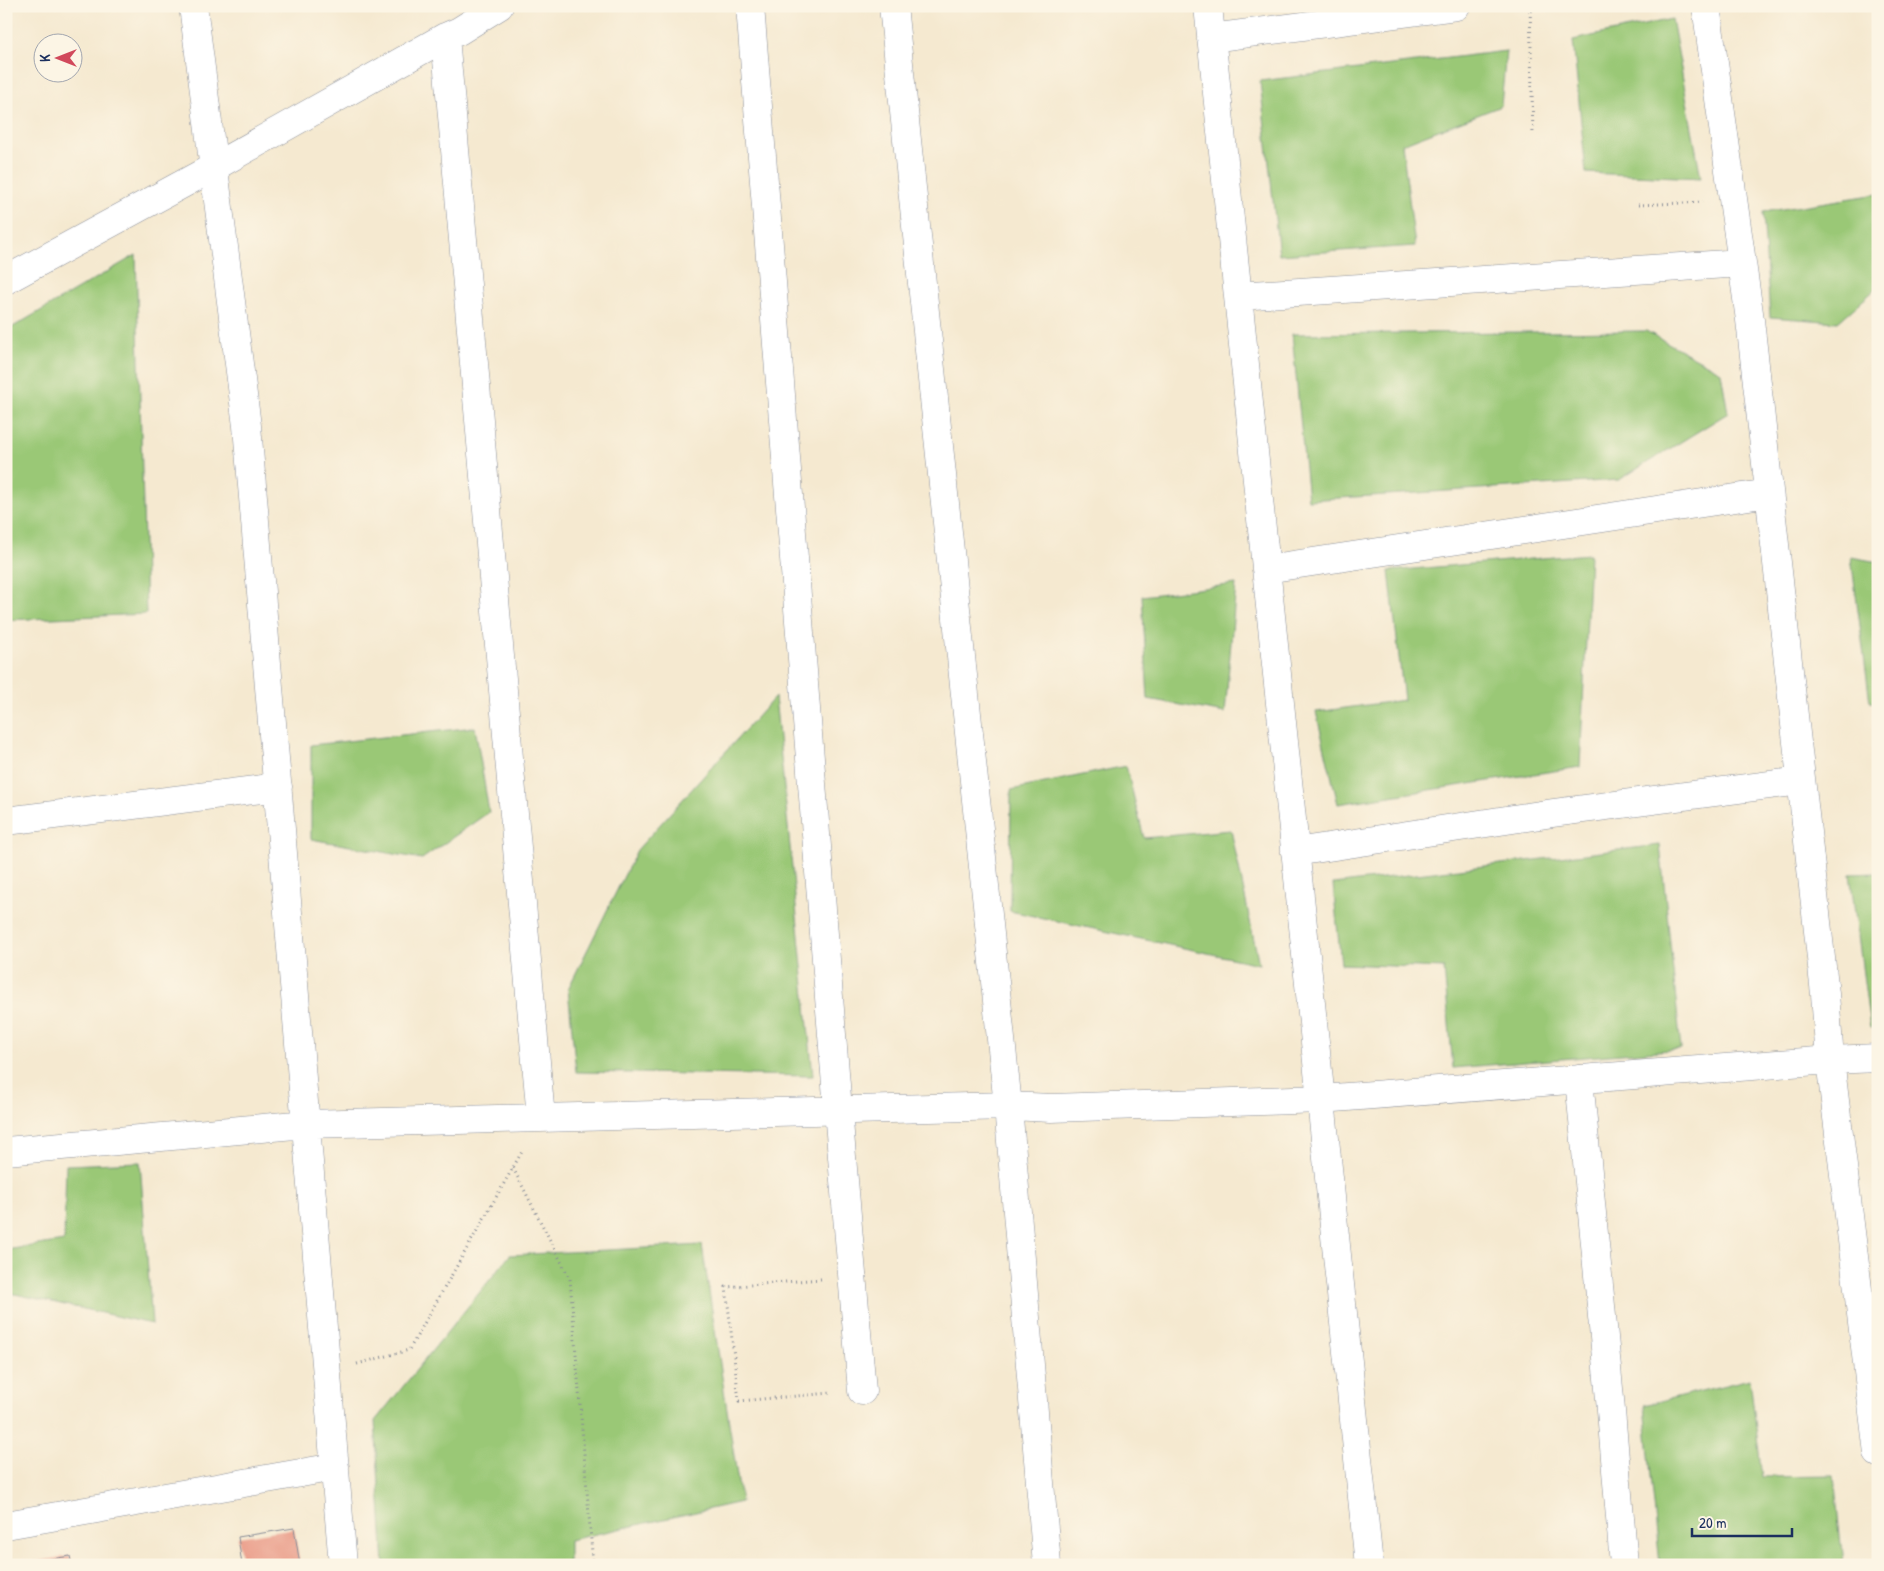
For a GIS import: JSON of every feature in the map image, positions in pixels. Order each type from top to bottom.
[{"type":"street","points":[[193,6],[247,426],[344,1565]]},
{"type":"street","points":[[6,280],[459,31],[499,6]]},
{"type":"street","points":[[750,6],[862,1391]]},
{"type":"street","points":[[893,6],[1008,1106],[1047,1565]]},
{"type":"street","points":[[1208,6],[1368,1565]]},
{"type":"street","points":[[1212,38],[1456,6]]},
{"type":"street","points":[[1706,6],[1750,320],[1802,781],[1825,994],[1830,1060],[1878,1453]]},
{"type":"street","points":[[445,37],[541,1118]]},
{"type":"street","points":[[1238,296],[1742,263]]},
{"type":"street","points":[[1266,570],[1769,493]]},
{"type":"street","points":[[1295,852],[1553,813],[1802,781]]},
{"type":"street","points":[[6,821],[278,787]]},
{"type":"street","points":[[6,1151],[306,1124],[1008,1106],[1051,1108],[1321,1099],[1830,1060],[1878,1058]]},
{"type":"street","points":[[1579,1080],[1624,1565]]},
{"type":"street","points":[[6,1525],[335,1467]]},
{"type":"path","points":[[1530,6],[1533,135]]},
{"type":"path","points":[[1638,205],[1733,200]]},
{"type":"path","points":[[327,1372],[409,1350],[541,1118]]},
{"type":"path","points":[[513,1168],[570,1280],[593,1565]]},
{"type":"path","points":[[852,1276],[726,1287],[739,1402],[862,1391]]},
{"type":"green space","points":[[1672,19],[1701,178],[1586,173],[1573,40]]},
{"type":"green space","points":[[1506,51],[1501,106],[1402,144],[1415,246],[1279,255],[1260,81]]},
{"type":"green space","points":[[1878,194],[1878,287],[1838,322],[1770,317],[1763,212]]},
{"type":"green space","points":[[136,255],[146,614],[6,620],[6,331]]},
{"type":"green space","points":[[1646,331],[1721,372],[1728,413],[1619,480],[1308,500],[1292,334]]},
{"type":"green space","points":[[1590,554],[1580,767],[1338,804],[1316,712],[1404,700],[1389,571]]},
{"type":"green space","points":[[1851,557],[1878,562],[1878,703],[1870,702]]},
{"type":"green space","points":[[1236,584],[1225,713],[1148,699],[1142,596]]},
{"type":"green space","points":[[775,697],[813,1076],[576,1072],[568,989],[637,850]]},
{"type":"green space","points":[[475,727],[489,812],[422,859],[311,839],[311,745]]},
{"type":"green space","points":[[1126,766],[1144,838],[1231,830],[1259,964],[1010,911],[1011,790]]},
{"type":"green space","points":[[1660,845],[1681,1049],[1453,1068],[1444,968],[1341,964],[1333,884]]},
{"type":"green space","points":[[1878,873],[1878,1027],[1870,1028],[1850,874]]},
{"type":"green space","points":[[140,1162],[152,1324],[6,1292],[6,1250],[64,1241],[66,1165]]},
{"type":"green space","points":[[702,1245],[741,1502],[569,1540],[569,1565],[384,1565],[375,1421],[510,1255]]},
{"type":"green space","points":[[1750,1379],[1762,1477],[1834,1476],[1843,1565],[1660,1565],[1644,1405]]},
{"type":"building","points":[[294,1528],[300,1565],[242,1565],[238,1537]]},
{"type":"building","points":[[70,1556],[72,1565],[21,1565],[21,1564]]}]
